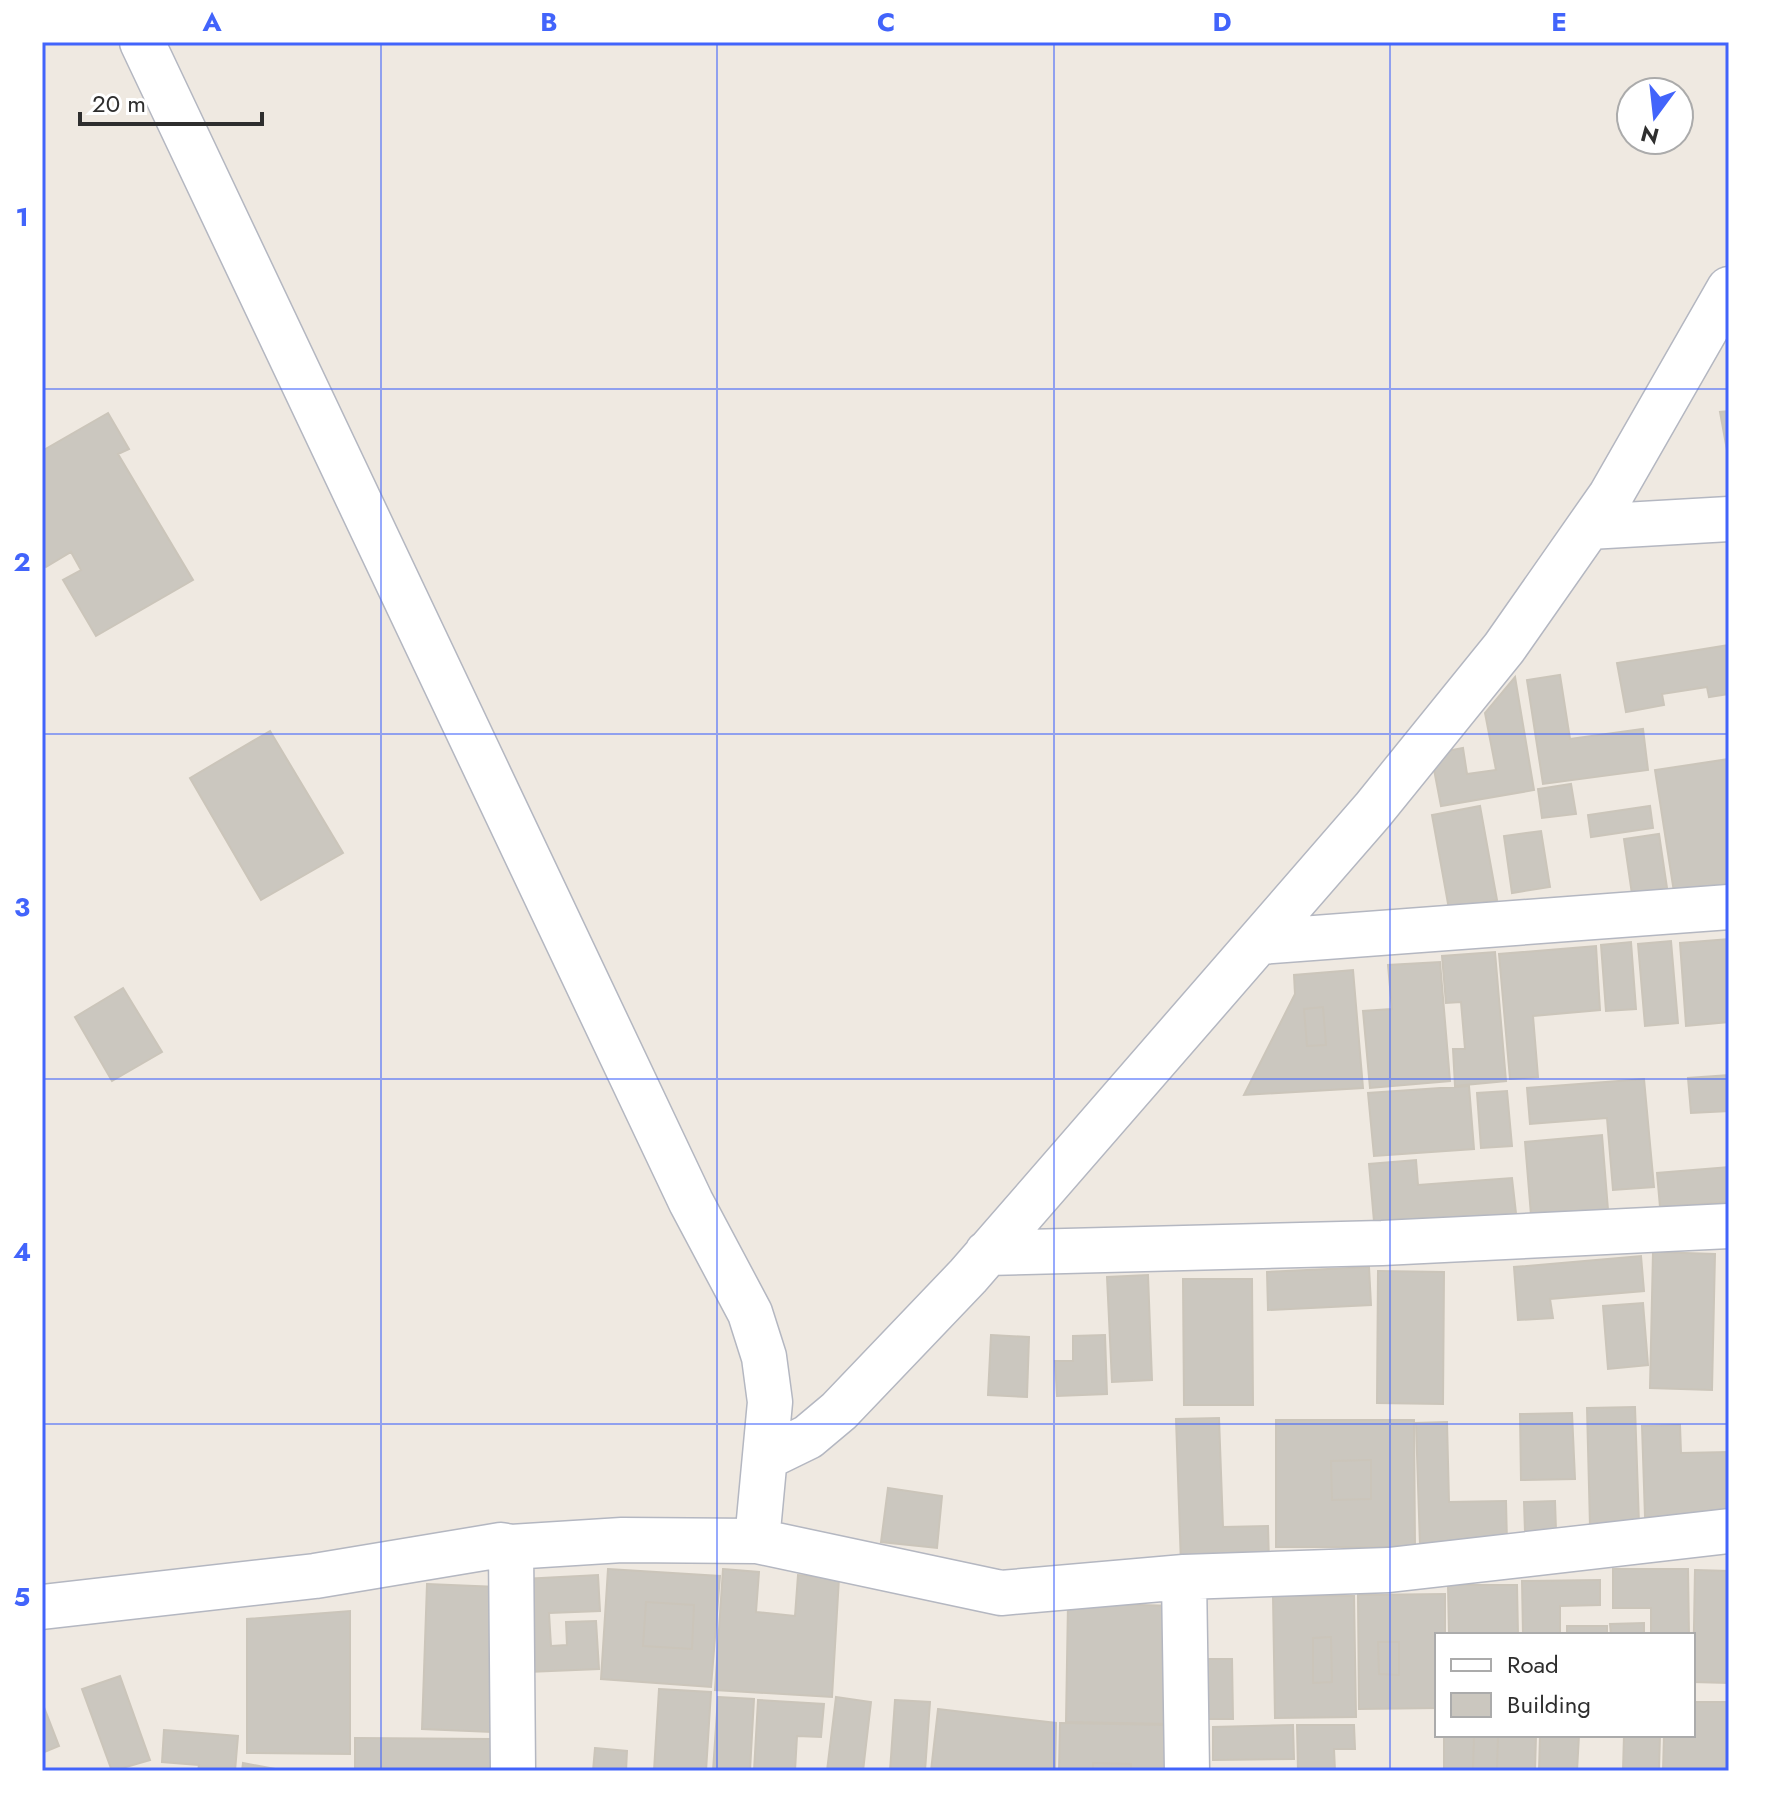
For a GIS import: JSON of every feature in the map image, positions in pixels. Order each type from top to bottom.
[{"type":"street","points":[[142,42],[691,1202],[750,1313],[764,1357],[770,1402],[757,1541]]},
{"type":"street","points":[[765,1458],[808,1437],[839,1411],[987,1253],[1373,810],[1504,648],[1611,495],[1729,289]]},
{"type":"street","points":[[1589,527],[1729,519]]},
{"type":"street","points":[[1260,942],[1729,907]]},
{"type":"street","points":[[987,1253],[1367,1244],[1729,1226]]},
{"type":"street","points":[[42,1607],[315,1576],[501,1545],[511,1547],[622,1540],[757,1541],[1001,1593],[1184,1577],[1389,1570],[1729,1531]]},
{"type":"street","points":[[511,1547],[513,1771]]},
{"type":"street","points":[[1184,1577],[1187,1771]]},
{"type":"building","points":[[1729,411],[1729,461],[1720,412]]},
{"type":"building","points":[[108,413],[129,449],[118,454],[193,580],[96,636],[63,580],[81,570],[71,552],[46,567],[42,561],[42,451]]},
{"type":"building","points":[[1729,645],[1729,694],[1709,697],[1707,687],[1662,694],[1664,705],[1626,712],[1617,663]]},
{"type":"building","points":[[1560,675],[1570,739],[1643,729],[1648,770],[1543,784],[1527,680]]},
{"type":"building","points":[[1515,677],[1534,790],[1441,806],[1431,754],[1463,748],[1467,774],[1496,770],[1485,713]]},
{"type":"building","points":[[270,731],[343,853],[261,900],[190,778]]},
{"type":"building","points":[[1729,759],[1729,884],[1674,892],[1655,770]]},
{"type":"building","points":[[1571,784],[1576,814],[1542,818],[1538,789]]},
{"type":"building","points":[[1480,806],[1497,900],[1449,909],[1432,815]]},
{"type":"building","points":[[1650,806],[1653,828],[1591,837],[1588,815]]},
{"type":"building","points":[[1541,831],[1550,887],[1512,893],[1504,836]]},
{"type":"building","points":[[1659,834],[1667,888],[1632,894],[1624,839]]},
{"type":"building","points":[[1729,939],[1729,1022],[1686,1026],[1680,943]]},
{"type":"building","points":[[1671,941],[1678,1023],[1645,1026],[1638,944]]},
{"type":"building","points":[[1631,942],[1636,1009],[1606,1011],[1601,945]]},
{"type":"building","points":[[1596,946],[1600,1010],[1533,1016],[1538,1077],[1510,1079],[1499,954]]},
{"type":"building","points":[[1495,952],[1506,1081],[1455,1086],[1453,1049],[1465,1049],[1461,1002],[1446,1003],[1442,956]]},
{"type":"building","points":[[1440,962],[1450,1081],[1370,1088],[1363,1011],[1392,1009],[1388,965]]},
{"type":"building","points":[[1353,970],[1363,1088],[1244,1095],[1295,994],[1294,975]],"holes":[[[1323,1007],[1326,1045],[1307,1046],[1304,1009]]]},
{"type":"building","points":[[123,988],[162,1052],[112,1081],[75,1017]]},
{"type":"building","points":[[1323,1007],[1326,1045],[1307,1046],[1304,1009]]},
{"type":"building","points":[[1729,1075],[1729,1111],[1691,1113],[1688,1078]]},
{"type":"building","points":[[1644,1079],[1654,1187],[1613,1190],[1607,1118],[1530,1124],[1527,1088]]},
{"type":"building","points":[[1469,1086],[1474,1149],[1374,1156],[1368,1093]]},
{"type":"building","points":[[1507,1091],[1512,1146],[1481,1148],[1477,1093]]},
{"type":"building","points":[[1602,1135],[1608,1210],[1531,1215],[1525,1142]]},
{"type":"building","points":[[1416,1160],[1418,1185],[1512,1178],[1517,1222],[1375,1233],[1369,1164]]},
{"type":"building","points":[[1729,1167],[1729,1202],[1660,1207],[1657,1173]]},
{"type":"building","points":[[1653,1252],[1715,1254],[1712,1390],[1650,1388]]},
{"type":"building","points":[[1641,1256],[1644,1291],[1550,1299],[1553,1318],[1518,1320],[1514,1267]]},
{"type":"building","points":[[1369,1267],[1371,1305],[1268,1310],[1267,1272]]},
{"type":"building","points":[[1378,1271],[1444,1272],[1443,1404],[1377,1403]]},
{"type":"building","points":[[1148,1275],[1152,1380],[1112,1382],[1107,1277]]},
{"type":"building","points":[[1183,1279],[1252,1279],[1253,1405],[1184,1405]]},
{"type":"building","points":[[1643,1303],[1648,1365],[1608,1369],[1603,1306]]},
{"type":"building","points":[[991,1335],[1029,1337],[1027,1397],[988,1395]]},
{"type":"building","points":[[1105,1335],[1107,1394],[1057,1396],[1055,1361],[1073,1361],[1073,1336]]},
{"type":"building","points":[[1635,1407],[1639,1524],[1590,1526],[1587,1408]]},
{"type":"building","points":[[1572,1413],[1575,1479],[1521,1480],[1520,1414]]},
{"type":"building","points":[[1219,1418],[1223,1527],[1268,1526],[1269,1563],[1181,1565],[1176,1419]]},
{"type":"building","points":[[1276,1420],[1414,1420],[1415,1547],[1276,1547]],"holes":[[[1371,1460],[1371,1499],[1332,1500],[1331,1461]]]},
{"type":"building","points":[[1447,1422],[1449,1502],[1506,1501],[1507,1543],[1420,1546],[1416,1423]]},
{"type":"building","points":[[1680,1425],[1681,1453],[1729,1452],[1729,1514],[1645,1517],[1642,1426]]},
{"type":"building","points":[[1371,1460],[1371,1499],[1332,1500],[1331,1461]]},
{"type":"building","points":[[888,1488],[942,1496],[937,1548],[881,1542]]},
{"type":"building","points":[[1555,1501],[1556,1531],[1525,1532],[1524,1502]]},
{"type":"building","points":[[608,1569],[720,1576],[711,1687],[601,1679]],"holes":[[[646,1602],[694,1605],[692,1649],[643,1646]]]},
{"type":"building","points":[[723,1569],[759,1572],[756,1612],[795,1616],[798,1575],[839,1578],[832,1697],[715,1690]]},
{"type":"building","points":[[1613,1569],[1688,1569],[1689,1633],[1651,1633],[1651,1608],[1613,1608]]},
{"type":"building","points":[[1695,1570],[1729,1571],[1729,1683],[1695,1682]]},
{"type":"building","points":[[598,1575],[600,1611],[549,1613],[551,1646],[567,1645],[566,1622],[596,1621],[599,1669],[528,1672],[523,1579]]},
{"type":"building","points":[[1600,1580],[1600,1605],[1560,1606],[1560,1633],[1523,1633],[1522,1581]]},
{"type":"building","points":[[427,1584],[498,1587],[492,1732],[422,1729]]},
{"type":"building","points":[[1448,1585],[1517,1585],[1518,1633],[1449,1633]]},
{"type":"building","points":[[1445,1594],[1445,1633],[1435,1633],[1435,1708],[1359,1709],[1358,1595]],"holes":[[[1378,1642],[1399,1642],[1399,1675],[1379,1674]]]},
{"type":"building","points":[[1273,1596],[1354,1596],[1356,1717],[1275,1718]],"holes":[[[1331,1637],[1332,1682],[1313,1683],[1313,1638]]]},
{"type":"building","points":[[646,1602],[694,1605],[692,1649],[643,1646]]},
{"type":"building","points":[[1068,1603],[1175,1606],[1172,1724],[1066,1722]]},
{"type":"building","points":[[350,1611],[350,1754],[247,1753],[247,1619]]},
{"type":"building","points":[[1644,1623],[1644,1633],[1611,1633],[1610,1624]]},
{"type":"building","points":[[1567,1626],[1607,1626],[1607,1633],[1567,1633]]},
{"type":"building","points":[[1331,1637],[1332,1682],[1313,1683],[1313,1638]]},
{"type":"building","points":[[1378,1642],[1399,1642],[1399,1675],[1379,1674]]},
{"type":"building","points":[[1197,1659],[1232,1659],[1233,1719],[1198,1719]]},
{"type":"building","points":[[120,1676],[150,1760],[112,1771],[82,1689]]},
{"type":"building","points":[[659,1689],[711,1692],[706,1771],[654,1771]]},
{"type":"building","points":[[718,1697],[754,1699],[750,1771],[713,1771]]},
{"type":"building","points":[[836,1697],[871,1702],[863,1771],[827,1771]]},
{"type":"building","points":[[758,1700],[824,1704],[821,1737],[797,1736],[795,1771],[754,1771]]},
{"type":"building","points":[[895,1700],[930,1702],[925,1771],[890,1771]]},
{"type":"building","points":[[42,1702],[59,1746],[42,1753]]},
{"type":"building","points":[[1695,1702],[1729,1702],[1729,1771],[1663,1771],[1664,1737],[1695,1737]]},
{"type":"building","points":[[938,1709],[1056,1723],[1055,1771],[931,1771]]},
{"type":"building","points":[[1060,1723],[1170,1725],[1169,1771],[1131,1771],[1131,1764],[1093,1763],[1093,1771],[1059,1771]]},
{"type":"building","points":[[1293,1725],[1294,1759],[1213,1760],[1213,1727]]},
{"type":"building","points":[[1297,1725],[1354,1725],[1355,1749],[1334,1749],[1335,1771],[1298,1771]]},
{"type":"building","points":[[164,1730],[238,1736],[235,1771],[198,1771],[199,1765],[162,1762]]},
{"type":"building","points":[[1444,1737],[1474,1737],[1473,1769],[1497,1769],[1498,1737],[1536,1737],[1535,1771],[1444,1771]]},
{"type":"building","points":[[1474,1737],[1498,1737],[1497,1769],[1473,1769]]},
{"type":"building","points":[[1540,1737],[1579,1737],[1577,1771],[1539,1771]]},
{"type":"building","points":[[1624,1737],[1660,1737],[1659,1771],[1623,1771]]},
{"type":"building","points":[[355,1738],[491,1739],[491,1771],[355,1771]]},
{"type":"building","points":[[595,1748],[627,1751],[626,1771],[593,1771]]},
{"type":"building","points":[[243,1763],[286,1771],[242,1771]]},
{"type":"building","points":[[1093,1763],[1131,1764],[1131,1771],[1093,1771]]}]
